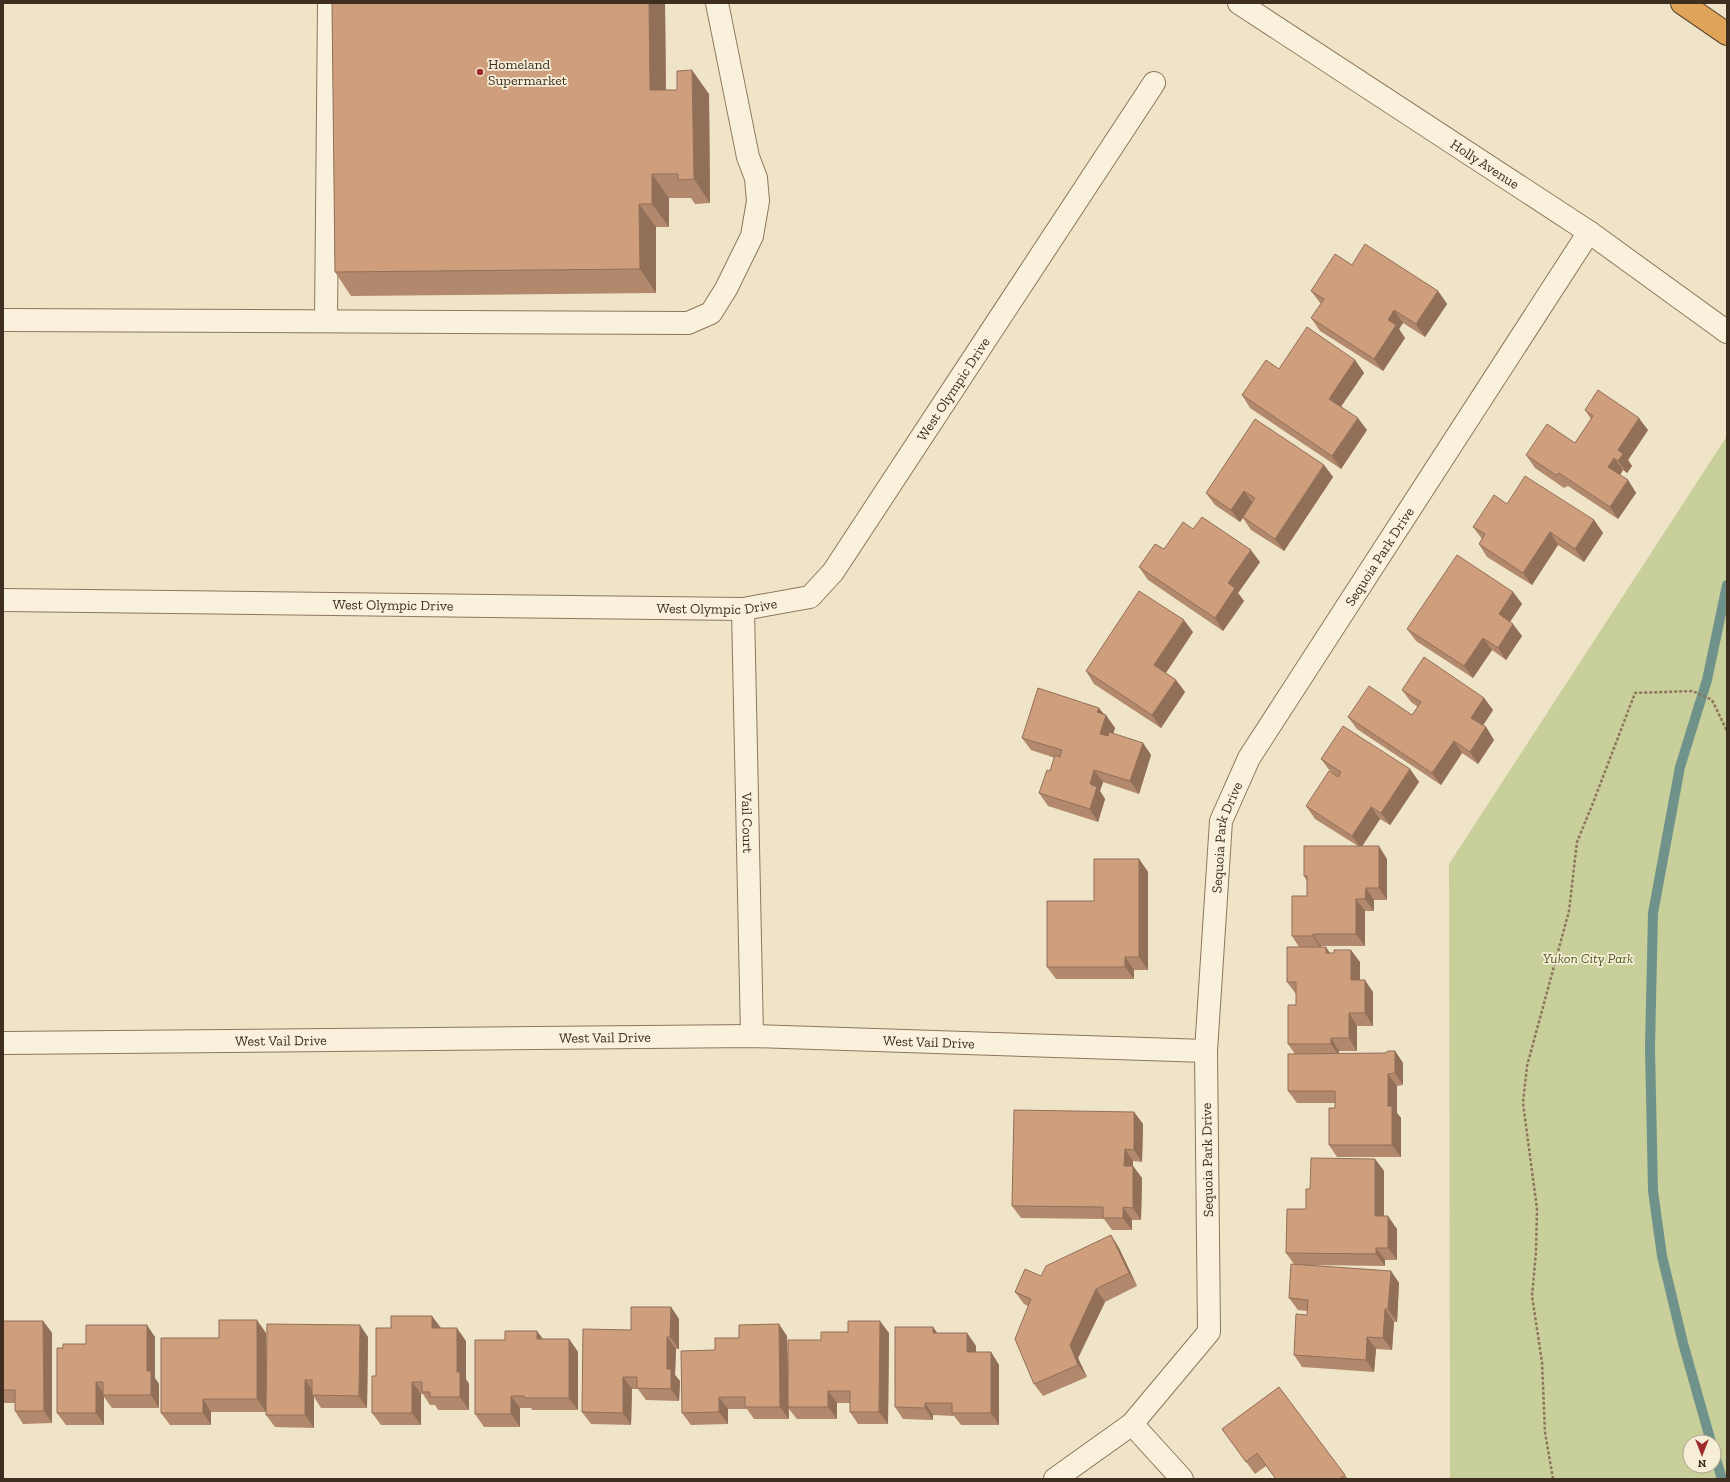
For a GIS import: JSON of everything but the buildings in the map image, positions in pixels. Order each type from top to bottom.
[{"type":"highway","points":[[1682,3],[1727,34]]},
{"type":"street","points":[[326,321],[329,3]]},
{"type":"street","points":[[3,320],[688,322],[711,313],[726,289],[752,236],[758,201],[756,178],[748,157],[717,3]]},
{"type":"street","name":"Holly Avenue","points":[[1239,3],[1589,232],[1727,332]]},
{"type":"street","name":"West Olympic Drive","points":[[3,600],[743,609],[810,597],[833,572],[1154,83]]},
{"type":"street","name":"Sequoia Park Drive","points":[[1055,1479],[1132,1424],[1209,1332],[1206,1051],[1221,821],[1248,758],[1589,232]]},
{"type":"street","name":"Vail Court","points":[[743,609],[752,1036]]},
{"type":"street","name":"West Vail Drive","points":[[3,1043],[752,1036],[1206,1051]]},
{"type":"street","points":[[1132,1424],[1182,1479]]},
{"type":"path","points":[[1553,1479],[1544,1432],[1542,1362],[1532,1296],[1536,1252],[1537,1209],[1523,1103],[1527,1066],[1568,912],[1577,842],[1635,693],[1693,691],[1712,700],[1727,731]]},
{"type":"green space","name":"Yukon City Park","points":[[1727,436],[1727,1479],[1450,1479],[1449,864]]},
{"type":"waterway","points":[[1709,1434],[1683,1343],[1662,1256],[1653,1191],[1650,1048],[1653,913],[1680,767],[1707,680],[1727,585]]},
{"type":"waterway","points":[[1720,1474],[1722,1479]]},
{"type":"place","name":"Homeland Supermarket","points":[[480,72]]}]
